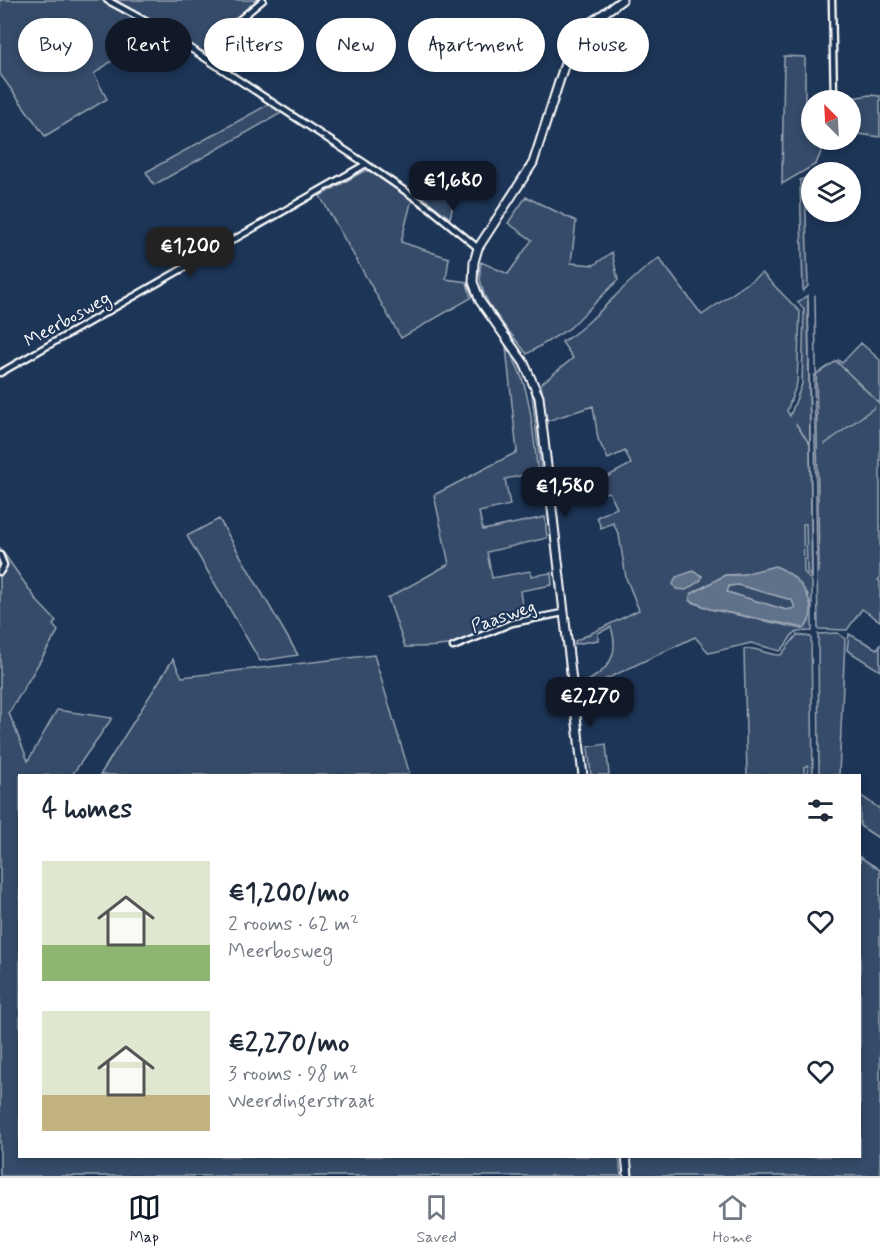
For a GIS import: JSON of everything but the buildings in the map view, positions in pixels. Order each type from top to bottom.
[{"type":"main road","points":[[582,774],[538,397],[524,363],[485,310],[477,294],[473,273],[478,248],[533,163],[566,60],[576,41],[592,22],[622,0]]},
{"type":"main road","points":[[626,1158],[628,1176]]},
{"type":"street","points":[[107,0],[164,31],[204,57]]},
{"type":"street","points":[[241,18],[263,0]]},
{"type":"street","points":[[832,0],[834,90]]},
{"type":"street","points":[[226,72],[432,209],[478,248]]},
{"type":"street","name":"Meerbosweg","points":[[0,373],[366,164]]},
{"type":"street","points":[[0,555],[4,566],[0,572]]},
{"type":"street","name":"Paasweg","points":[[453,647],[512,623],[563,613]]},
{"type":"shaded area","points":[[0,0],[259,0],[236,18],[204,18],[204,51],[192,45],[192,18],[105,18],[105,66],[94,74],[107,99],[45,136],[0,74]]},
{"type":"shaded area","points":[[784,56],[805,57],[805,90],[801,90],[801,150],[822,150],[817,162],[801,162],[801,173],[782,184]]},
{"type":"shaded area","points":[[861,96],[880,96],[880,137],[861,134]]},
{"type":"shaded area","points":[[269,104],[283,112],[154,185],[146,172]]},
{"type":"shaded area","points":[[364,171],[371,171],[412,199],[401,242],[449,258],[446,279],[467,282],[471,298],[401,338],[320,196]]},
{"type":"shaded area","points":[[458,183],[450,218],[420,195]]},
{"type":"shaded area","points":[[526,197],[576,221],[571,263],[594,265],[612,252],[618,280],[570,328],[527,354],[493,311],[482,288],[480,275],[481,262],[508,274],[532,240],[508,223]]},
{"type":"shaded area","points":[[801,222],[806,222],[808,286],[803,291]]},
{"type":"shaded area","points":[[659,258],[702,315],[762,273],[800,312],[797,383],[787,411],[790,416],[802,384],[804,310],[798,302],[808,295],[812,578],[807,572],[806,524],[803,524],[804,572],[812,582],[812,631],[797,632],[780,651],[751,643],[709,653],[695,637],[581,691],[580,685],[597,675],[609,663],[614,638],[611,627],[598,633],[598,640],[575,644],[575,641],[639,610],[626,578],[619,535],[613,523],[601,528],[597,517],[617,508],[609,492],[604,493],[601,480],[631,464],[625,451],[608,459],[598,439],[593,406],[547,421],[541,384],[573,358],[562,342],[588,323]],"holes":[[[745,574],[808,594],[809,622],[802,629],[710,609],[690,601],[691,594],[725,575]]]},
{"type":"shaded area","points":[[861,343],[880,360],[880,578],[878,580],[880,581],[880,621],[862,609],[847,630],[818,629],[814,376],[838,360],[842,363]]},
{"type":"shaded area","points":[[506,347],[515,361],[526,391],[538,472],[505,479],[510,505],[479,512],[483,530],[545,517],[547,538],[487,552],[492,578],[530,571],[531,576],[551,573],[552,585],[520,591],[524,617],[463,642],[438,646],[405,647],[388,598],[449,564],[434,495],[517,452]]},
{"type":"shaded area","points":[[531,386],[538,412],[546,489],[540,466]]},
{"type":"shaded area","points":[[219,519],[298,655],[260,661],[187,536]]},
{"type":"shaded area","points":[[0,548],[38,602],[56,621],[53,625],[58,631],[9,713],[28,761],[57,710],[112,718],[73,774],[18,774],[18,1158],[619,1158],[621,1176],[0,1176],[0,557],[6,567]]},
{"type":"shaded area","points":[[775,566],[792,576],[805,591],[809,600],[810,619],[805,628],[710,609],[689,600],[691,594],[725,575],[740,575]],"holes":[[[738,585],[792,600],[795,608],[786,610],[727,592],[729,586]]]},
{"type":"shaded area","points":[[693,571],[702,576],[701,580],[686,590],[676,589],[673,584],[676,577]]},
{"type":"shaded area","points":[[738,585],[792,600],[795,608],[792,611],[786,610],[727,592],[729,586]]},
{"type":"shaded area","points":[[838,633],[845,639],[839,774],[819,774],[818,634]]},
{"type":"shaded area","points":[[849,634],[877,649],[880,645],[880,671],[847,650]]},
{"type":"shaded area","points":[[797,635],[811,637],[813,774],[808,774],[808,765],[804,767],[804,774],[747,774],[744,649],[781,655]]},
{"type":"shaded area","points":[[374,655],[410,774],[101,774],[173,659],[182,677]]},
{"type":"shaded area","points":[[606,744],[609,774],[591,774],[588,747]]},
{"type":"shaded area","points":[[861,796],[880,809],[880,839],[861,827]]},
{"type":"shaded area","points":[[861,858],[880,870],[880,1176],[631,1176],[628,1158],[861,1158]]},
{"type":"waterway","points":[[815,295],[819,572]]},
{"type":"waterway","points":[[808,302],[812,578]]},
{"type":"waterway","points":[[837,362],[880,404]]},
{"type":"waterway","points":[[825,444],[875,407]]},
{"type":"waterway","points":[[796,424],[809,443]]}]
